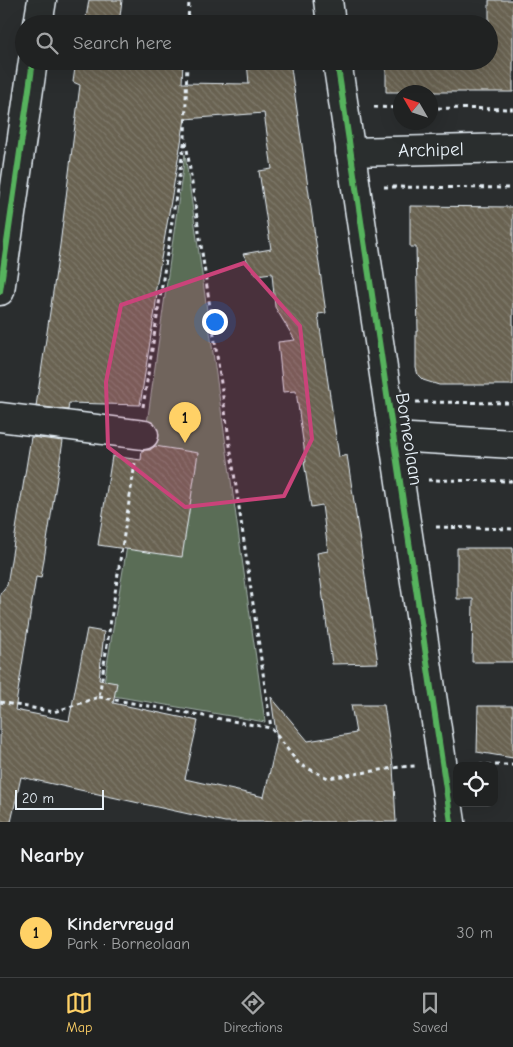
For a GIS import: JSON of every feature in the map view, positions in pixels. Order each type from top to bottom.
[{"type":"street","points":[[40,15],[42,0]]},
{"type":"street","points":[[328,0],[330,15]]},
{"type":"street","points":[[0,291],[32,70]]},
{"type":"street","name":"Borneolaan","points":[[338,70],[393,437],[453,765],[451,822]]},
{"type":"street","name":"Archipel","points":[[350,152],[513,148]]},
{"type":"street","points":[[0,417],[142,435]]},
{"type":"street","points":[[393,437],[513,444]]},
{"type":"path","points":[[188,15],[189,0]]},
{"type":"path","points":[[99,697],[142,435],[185,138],[187,70]]},
{"type":"path","points":[[372,107],[393,108]]},
{"type":"path","points":[[438,108],[513,109]]},
{"type":"path","points":[[185,138],[271,728],[299,764],[328,778],[400,767],[453,765]]},
{"type":"path","points":[[378,186],[513,188]]},
{"type":"path","points":[[410,402],[513,403]]},
{"type":"path","points":[[422,480],[513,481]]},
{"type":"path","points":[[435,527],[513,529]]},
{"type":"path","points":[[0,702],[54,712],[99,697],[271,728]]},
{"type":"path","points":[[498,765],[513,765]]},
{"type":"highlighted area","points":[[244,263],[300,326],[312,439],[284,496],[185,507],[108,447],[106,382],[121,305]]},
{"type":"green space","points":[[185,154],[265,722],[102,694],[143,452]]},
{"type":"building","points":[[89,0],[122,0],[120,15],[86,15]]},
{"type":"building","points":[[489,0],[513,0],[513,92],[438,92],[438,85],[393,85],[393,92],[386,92],[386,70],[498,70],[498,15],[489,15]]},
{"type":"building","points":[[75,70],[183,70],[182,83],[249,84],[248,70],[291,70],[326,313],[318,314],[332,410],[339,457],[347,455],[378,663],[332,664],[317,553],[328,551],[322,505],[311,507],[296,391],[283,392],[278,342],[295,340],[275,307],[272,273],[256,275],[243,254],[271,249],[259,171],[272,169],[264,113],[185,119],[155,294],[157,294],[155,310],[140,405],[69,403],[68,410],[36,406],[60,245],[80,85],[73,82]]},
{"type":"building","points":[[410,206],[513,207],[513,385],[439,385],[423,380],[418,375],[416,368],[416,331],[418,331],[416,247],[410,247]]},
{"type":"building","points":[[31,437],[63,441],[41,578],[36,577],[15,710],[69,721],[87,629],[104,632],[99,680],[117,683],[113,703],[198,721],[185,779],[264,797],[277,740],[271,697],[308,741],[356,733],[351,705],[384,705],[393,766],[396,822],[225,822],[21,777],[11,822],[0,822],[0,594],[7,585]]},
{"type":"building","points":[[155,446],[198,453],[182,557],[98,545],[112,456],[141,460],[142,450],[150,450]]},
{"type":"building","points":[[457,548],[513,548],[513,662],[472,662],[473,599],[457,599]]},
{"type":"building","points":[[478,706],[513,706],[513,758],[477,752]]},
{"type":"cycle path","points":[[0,291],[32,70]]},
{"type":"cycle path","points":[[338,70],[451,822]]},
{"type":"place","name":"Kindervreugd","points":[[185,443]]}]
